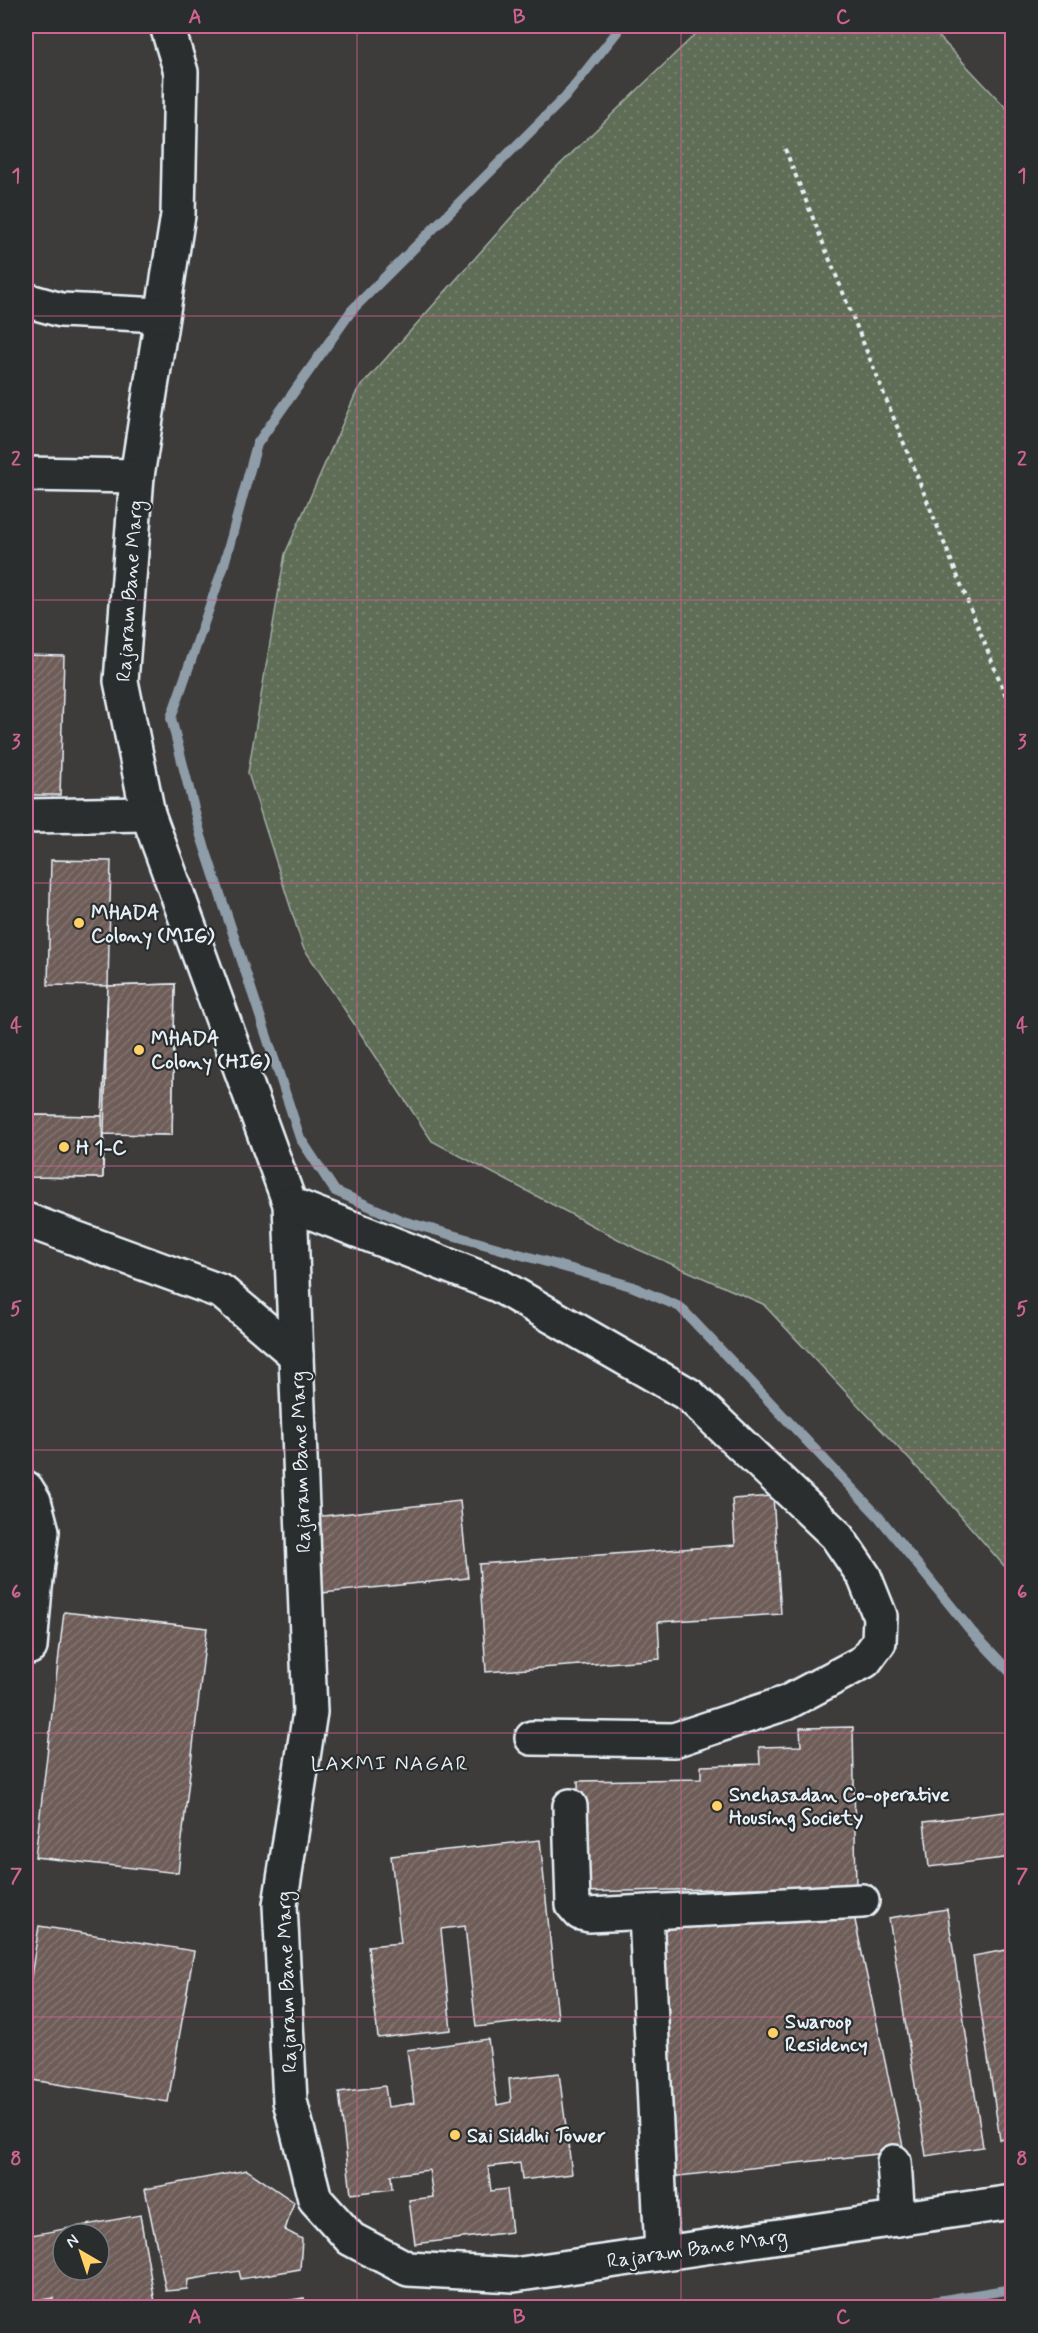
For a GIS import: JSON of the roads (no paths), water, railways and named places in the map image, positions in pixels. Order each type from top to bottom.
[{"type":"street","name":"Rajaram Bane Marg","points":[[167,26],[181,72],[178,215],[137,476],[121,681],[148,814],[290,1204],[310,1712],[280,1905],[290,2101],[315,2199],[351,2239],[408,2269],[514,2275],[1012,2202]]},
{"type":"street","points":[[26,300],[61,310],[161,315]]},
{"type":"street","points":[[26,474],[137,476]]},
{"type":"street","points":[[26,816],[148,814]]},
{"type":"street","points":[[290,1204],[498,1285],[689,1395],[836,1535],[864,1576],[880,1616],[879,1642],[865,1661],[786,1703],[674,1740],[532,1738]]},
{"type":"street","points":[[26,1220],[222,1292],[296,1355]]},
{"type":"street","points":[[26,1488],[34,1501],[42,1531],[30,1647]]},
{"type":"street","points":[[570,1806],[573,1905],[580,1913],[589,1915],[646,1914],[862,1901]]},
{"type":"street","points":[[646,1914],[662,2253]]},
{"type":"street","points":[[894,2162],[898,2219]]},
{"type":"waterway","points":[[614,26],[617,32],[565,97],[352,310],[257,444],[223,568],[171,718],[201,836],[300,1138],[335,1191],[403,1221],[631,1286],[680,1307],[879,1517],[972,1632],[1012,1674]]},
{"type":"waterway","points":[[894,2308],[1012,2289]]},
{"type":"place","name":"MHADA Colony (MIG)","points":[[79,923]]},
{"type":"place","name":"MHADA Colony (HIG)","points":[[139,1050]]},
{"type":"place","name":"H 1-C","points":[[64,1147]]},
{"type":"place","name":"Snehasadan Co-operative Housing Society","points":[[717,1806]]},
{"type":"place","name":"Swaroop Residency","points":[[773,2033]]},
{"type":"place","name":"Sai Siddhi Tower","points":[[455,2135]]},
{"type":"district","name":"LAXMI NAGAR","points":[[390,1763]]}]
